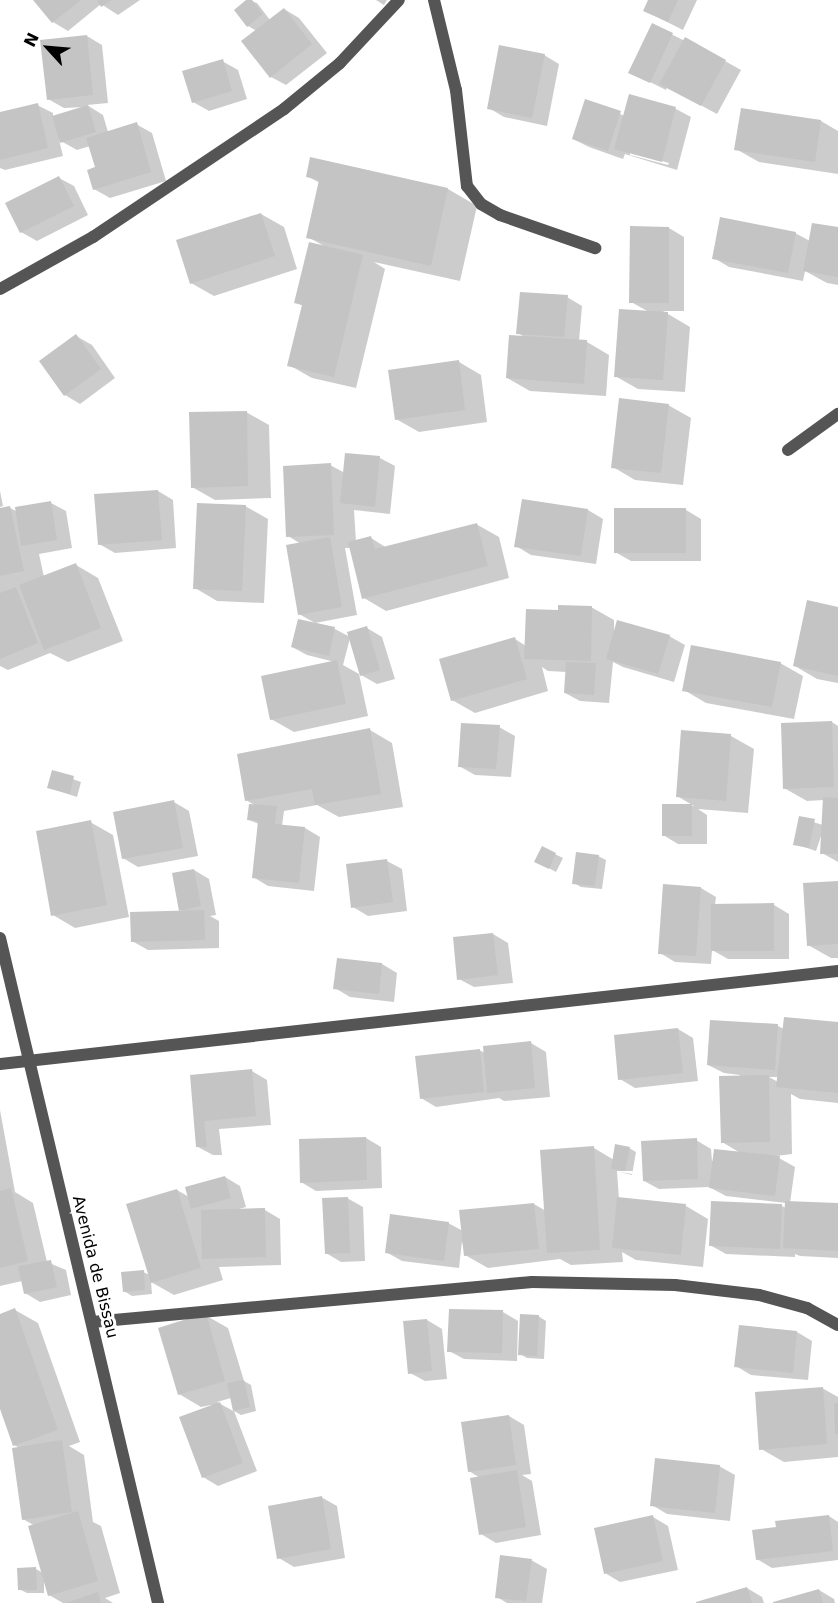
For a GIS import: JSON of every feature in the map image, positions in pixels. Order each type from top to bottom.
[{"type":"street","points":[[0,289],[93,237],[284,109],[340,63],[399,0]]},
{"type":"street","points":[[434,0],[456,90],[467,186],[481,204],[500,215],[595,248]]},
{"type":"street","points":[[788,450],[838,414]]},
{"type":"street","name":"Avenida de Bissau","points":[[0,938],[158,1603]]},
{"type":"street","points":[[0,1064],[838,971]]},
{"type":"street","points":[[92,1322],[532,1282],[675,1285],[759,1295],[807,1308],[838,1325]]},
{"type":"building","points":[[33,0],[81,0],[52,23]]},
{"type":"building","points":[[97,0],[112,0],[101,7]]},
{"type":"building","points":[[246,0],[252,0],[263,14],[247,27],[234,10]]},
{"type":"building","points":[[648,0],[678,0],[668,22],[643,11]]},
{"type":"building","points":[[284,8],[312,44],[270,78],[241,41]]},
{"type":"building","points":[[652,23],[673,33],[650,83],[628,73]]},
{"type":"building","points":[[87,35],[93,95],[47,100],[40,40]]},
{"type":"building","points":[[685,37],[726,60],[701,106],[659,84]]},
{"type":"building","points":[[499,45],[545,54],[532,118],[487,109]]},
{"type":"building","points":[[223,59],[232,91],[192,103],[182,71]]},
{"type":"building","points":[[629,94],[676,107],[662,162],[614,149]]},
{"type":"building","points":[[585,99],[621,111],[608,151],[572,139]]},
{"type":"building","points":[[38,103],[48,148],[0,160],[0,112]]},
{"type":"building","points":[[88,105],[96,132],[60,143],[52,116]]},
{"type":"building","points":[[741,108],[821,120],[815,162],[734,150]]},
{"type":"building","points":[[137,122],[151,172],[93,190],[87,170],[95,167],[86,138]]},
{"type":"building","points":[[310,157],[448,188],[431,266],[306,238],[319,180],[306,177]]},
{"type":"building","points":[[59,176],[74,206],[20,233],[5,203]]},
{"type":"building","points":[[261,213],[275,256],[190,284],[176,240]]},
{"type":"building","points":[[720,217],[796,232],[788,273],[712,259]]},
{"type":"building","points":[[812,223],[838,227],[838,277],[803,271]]},
{"type":"building","points":[[630,226],[669,227],[669,303],[629,303]]},
{"type":"building","points":[[309,242],[363,255],[334,377],[287,366],[302,305],[294,303]]},
{"type":"building","points":[[520,292],[568,295],[564,337],[516,334]]},
{"type":"building","points":[[619,309],[668,312],[663,380],[614,377]]},
{"type":"building","points":[[76,334],[101,369],[64,396],[39,361]]},
{"type":"building","points":[[509,335],[587,340],[584,384],[506,378]]},
{"type":"building","points":[[459,360],[465,410],[395,420],[388,370]]},
{"type":"building","points":[[619,398],[669,404],[661,473],[611,468]]},
{"type":"building","points":[[247,411],[248,486],[191,488],[189,412]]},
{"type":"building","points":[[345,453],[380,456],[375,507],[340,503]]},
{"type":"building","points":[[331,463],[334,535],[286,537],[283,466]]},
{"type":"building","points":[[158,490],[162,540],[98,545],[94,494]]},
{"type":"building","points":[[522,499],[588,509],[581,556],[514,547]]},
{"type":"building","points":[[51,501],[57,540],[21,546],[15,507]]},
{"type":"building","points":[[197,503],[246,505],[242,591],[193,589]]},
{"type":"building","points":[[10,506],[24,571],[0,576],[0,508]]},
{"type":"building","points":[[614,508],[686,508],[686,553],[614,553]]},
{"type":"building","points":[[477,523],[488,566],[362,599],[348,542],[371,536],[375,549]]},
{"type":"building","points":[[330,537],[342,607],[298,615],[286,545]]},
{"type":"building","points":[[76,563],[101,628],[44,650],[19,585]]},
{"type":"building","points":[[16,587],[38,643],[0,659],[0,593]]},
{"type":"building","points":[[807,600],[838,607],[838,676],[793,666]]},
{"type":"building","points":[[558,605],[592,606],[591,661],[524,659],[526,609],[558,610]]},
{"type":"building","points":[[298,619],[335,627],[329,656],[291,647]]},
{"type":"building","points":[[617,620],[670,635],[658,674],[606,659]]},
{"type":"building","points":[[367,626],[380,670],[360,676],[347,632]]},
{"type":"building","points":[[515,637],[527,679],[451,701],[439,659]]},
{"type":"building","points":[[691,645],[781,662],[772,707],[682,691]]},
{"type":"building","points":[[337,660],[346,704],[270,720],[261,676]]},
{"type":"building","points":[[566,662],[596,663],[594,695],[564,693]]},
{"type":"building","points":[[832,721],[834,787],[783,789],[781,723]]},
{"type":"building","points":[[461,723],[500,725],[496,769],[458,767]]},
{"type":"building","points":[[370,728],[381,794],[315,805],[312,789],[245,801],[237,754]]},
{"type":"building","points":[[681,730],[731,734],[726,801],[676,797]]},
{"type":"building","points":[[52,770],[74,776],[70,794],[47,788]]},
{"type":"building","points":[[823,797],[838,798],[838,854],[820,854]]},
{"type":"building","points":[[174,800],[183,848],[122,859],[113,812]]},
{"type":"building","points":[[249,804],[277,806],[275,824],[305,827],[299,883],[252,878],[258,821],[247,820]]},
{"type":"building","points":[[662,804],[692,804],[692,836],[662,836]]},
{"type":"building","points":[[799,816],[815,819],[809,848],[793,845]]},
{"type":"building","points":[[91,820],[107,905],[51,916],[36,831]]},
{"type":"building","points":[[542,846],[556,853],[549,869],[534,862]]},
{"type":"building","points":[[576,852],[599,855],[595,886],[572,884]]},
{"type":"building","points":[[387,859],[393,902],[351,908],[346,864]]},
{"type":"building","points":[[194,869],[201,906],[179,911],[172,873]]},
{"type":"building","points":[[838,881],[838,944],[807,946],[803,883]]},
{"type":"building","points":[[663,884],[701,887],[696,956],[658,954]]},
{"type":"building","points":[[774,903],[774,951],[711,951],[711,904]]},
{"type":"building","points":[[204,910],[205,940],[131,942],[130,912]]},
{"type":"building","points":[[493,933],[498,975],[457,980],[453,937]]},
{"type":"building","points":[[337,958],[382,963],[379,994],[333,989]]},
{"type":"building","points":[[784,1017],[838,1022],[838,1093],[776,1087]]},
{"type":"building","points":[[710,1020],[778,1024],[775,1070],[707,1065]]},
{"type":"building","points":[[678,1028],[683,1073],[618,1080],[614,1035]]},
{"type":"building","points":[[531,1041],[535,1088],[487,1093],[483,1046]]},
{"type":"building","points":[[480,1049],[484,1092],[420,1099],[415,1056]]},
{"type":"building","points":[[252,1069],[256,1116],[204,1121],[207,1147],[196,1147],[190,1075]]},
{"type":"building","points":[[769,1075],[770,1142],[721,1143],[719,1076]]},
{"type":"building","points":[[366,1137],[367,1180],[300,1183],[299,1139]]},
{"type":"building","points":[[697,1138],[698,1179],[643,1181],[641,1141]]},
{"type":"building","points":[[615,1144],[630,1147],[625,1171],[611,1169]]},
{"type":"building","points":[[594,1146],[600,1250],[547,1253],[540,1150]]},
{"type":"building","points":[[714,1149],[780,1156],[775,1196],[709,1188]]},
{"type":"building","points":[[225,1176],[231,1198],[191,1209],[185,1187]]},
{"type":"building","points":[[11,1188],[28,1261],[0,1268],[0,1191]]},
{"type":"building","points":[[177,1189],[201,1268],[151,1283],[126,1204]]},
{"type":"building","points":[[348,1197],[350,1253],[325,1254],[322,1198]]},
{"type":"building","points":[[617,1197],[686,1204],[681,1255],[612,1248]]},
{"type":"building","points":[[711,1201],[782,1204],[780,1249],[709,1246]]},
{"type":"building","points":[[785,1201],[838,1203],[838,1251],[783,1248]]},
{"type":"building","points":[[534,1203],[539,1249],[464,1256],[459,1210]]},
{"type":"building","points":[[265,1208],[266,1257],[202,1259],[201,1210]]},
{"type":"building","points":[[390,1214],[449,1222],[444,1261],[385,1253]]},
{"type":"building","points":[[51,1260],[57,1287],[24,1294],[18,1266]]},
{"type":"building","points":[[144,1270],[145,1290],[123,1292],[121,1272]]},
{"type":"building","points":[[15,1308],[58,1430],[13,1446],[0,1409],[0,1314]]},
{"type":"building","points":[[449,1309],[503,1310],[502,1353],[447,1352]]},
{"type":"building","points":[[206,1313],[225,1381],[178,1395],[158,1328]]},
{"type":"building","points":[[520,1314],[539,1315],[537,1356],[518,1355]]},
{"type":"building","points":[[427,1319],[432,1371],[408,1374],[403,1321]]},
{"type":"building","points":[[739,1325],[797,1331],[793,1373],[734,1367]]},
{"type":"building","points":[[244,1380],[250,1407],[233,1411],[227,1383]]},
{"type":"building","points":[[823,1387],[827,1444],[759,1450],[755,1392]]},
{"type":"building","points":[[220,1402],[243,1463],[202,1478],[179,1417]]},
{"type":"building","points":[[838,1403],[838,1434],[835,1434],[834,1404]]},
{"type":"building","points":[[509,1415],[516,1465],[468,1472],[461,1422]]},
{"type":"building","points":[[62,1440],[72,1512],[22,1520],[12,1448]]},
{"type":"building","points":[[655,1458],[720,1465],[715,1513],[650,1506]]},
{"type":"building","points":[[517,1470],[526,1527],[479,1535],[470,1478]]},
{"type":"building","points":[[322,1496],[331,1549],[277,1559],[268,1506]]},
{"type":"building","points":[[78,1511],[98,1581],[48,1596],[28,1526]]},
{"type":"building","points":[[653,1515],[663,1561],[604,1574],[594,1528]]},
{"type":"building","points":[[829,1515],[833,1551],[756,1560],[752,1530],[776,1527],[775,1521]]},
{"type":"building","points":[[500,1555],[532,1559],[526,1601],[495,1598]]},
{"type":"building","points":[[36,1567],[37,1590],[18,1590],[17,1568]]},
{"type":"building","points":[[747,1587],[752,1603],[696,1603],[696,1602]]},
{"type":"building","points":[[819,1589],[823,1603],[773,1603],[773,1602]]},
{"type":"building","points":[[98,1592],[101,1603],[66,1603]]}]
